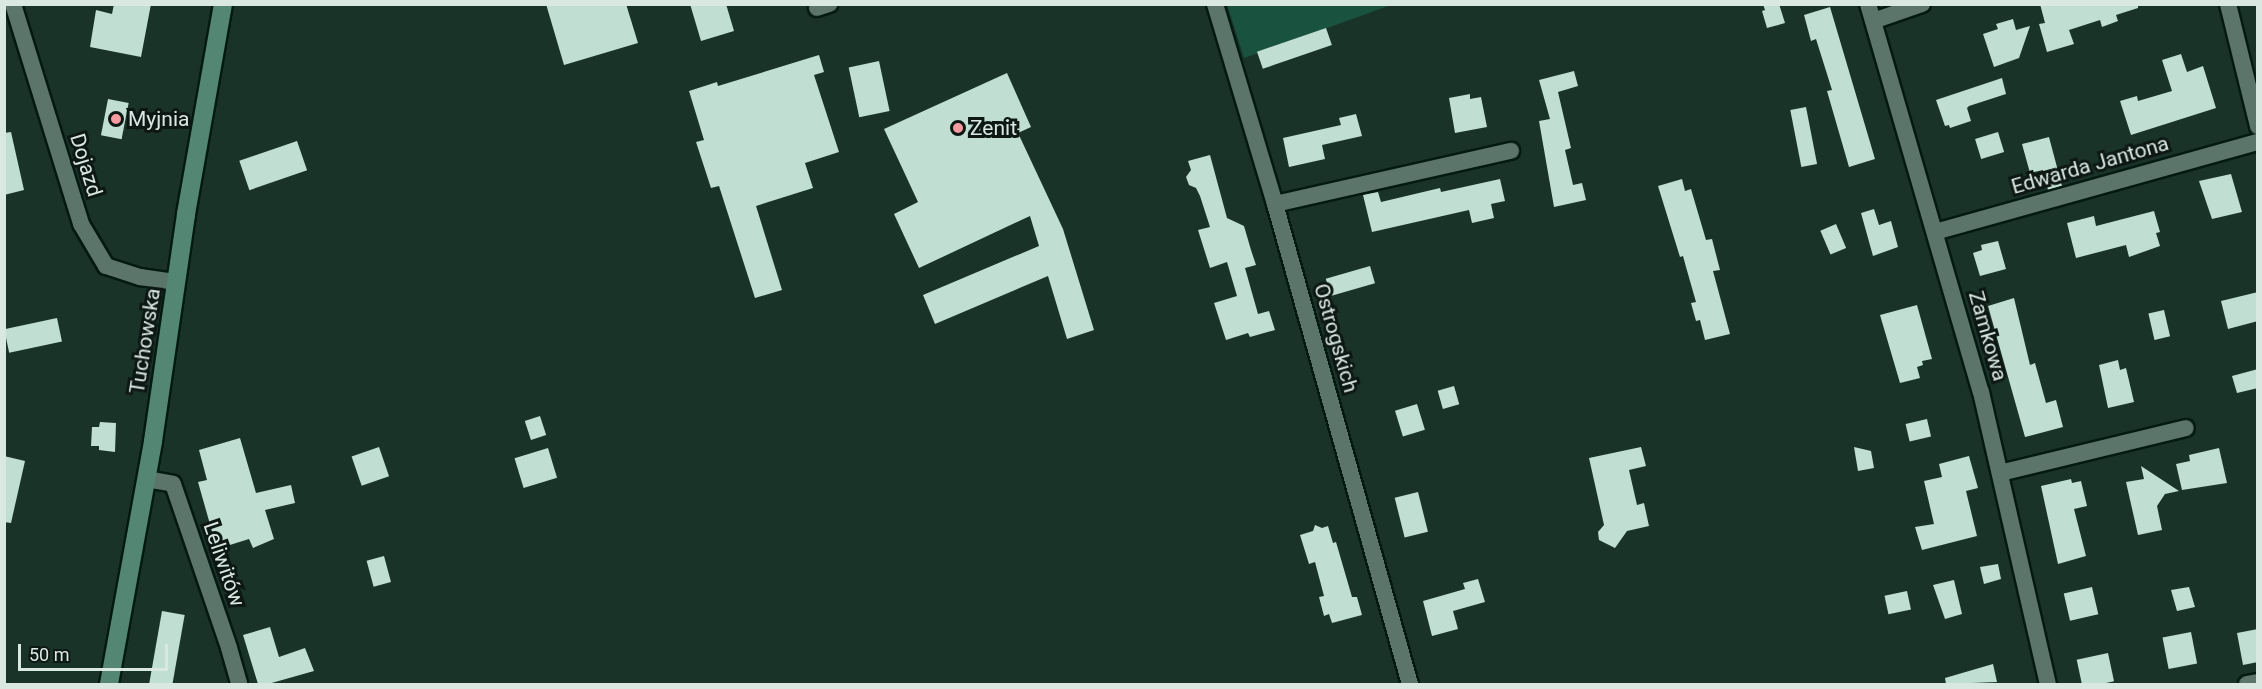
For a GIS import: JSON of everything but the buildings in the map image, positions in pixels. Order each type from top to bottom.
[{"type":"street","name":"Dojazd","points":[[13,4],[81,224],[106,266],[140,277],[177,282]]},
{"type":"street","name":"Tuchowska","points":[[109,684],[146,479],[223,4]]},
{"type":"street","name":"Ostrogskich","points":[[1215,4],[1275,204],[1410,684]]},
{"type":"street","name":"Zamkowa","points":[[1868,4],[1981,392],[2048,684]]},
{"type":"street","points":[[1873,21],[1922,4]]},
{"type":"street","points":[[2228,4],[2258,126]]},
{"type":"street","name":"Edwarda Jantona","points":[[1935,232],[2258,142]]},
{"type":"street","points":[[1275,204],[1511,151]]},
{"type":"street","points":[[2000,473],[2186,428]]},
{"type":"street","name":"Leliwitów","points":[[146,479],[173,484],[239,684]]},
{"type":"street","points":[[2247,684],[2258,682]]},
{"type":"green space","points":[[1227,4],[1391,4],[1391,5],[1244,58]]},
{"type":"place","name":"Myjnia","points":[[116,119]]},
{"type":"place","name":"Zenit","points":[[958,128]]}]
